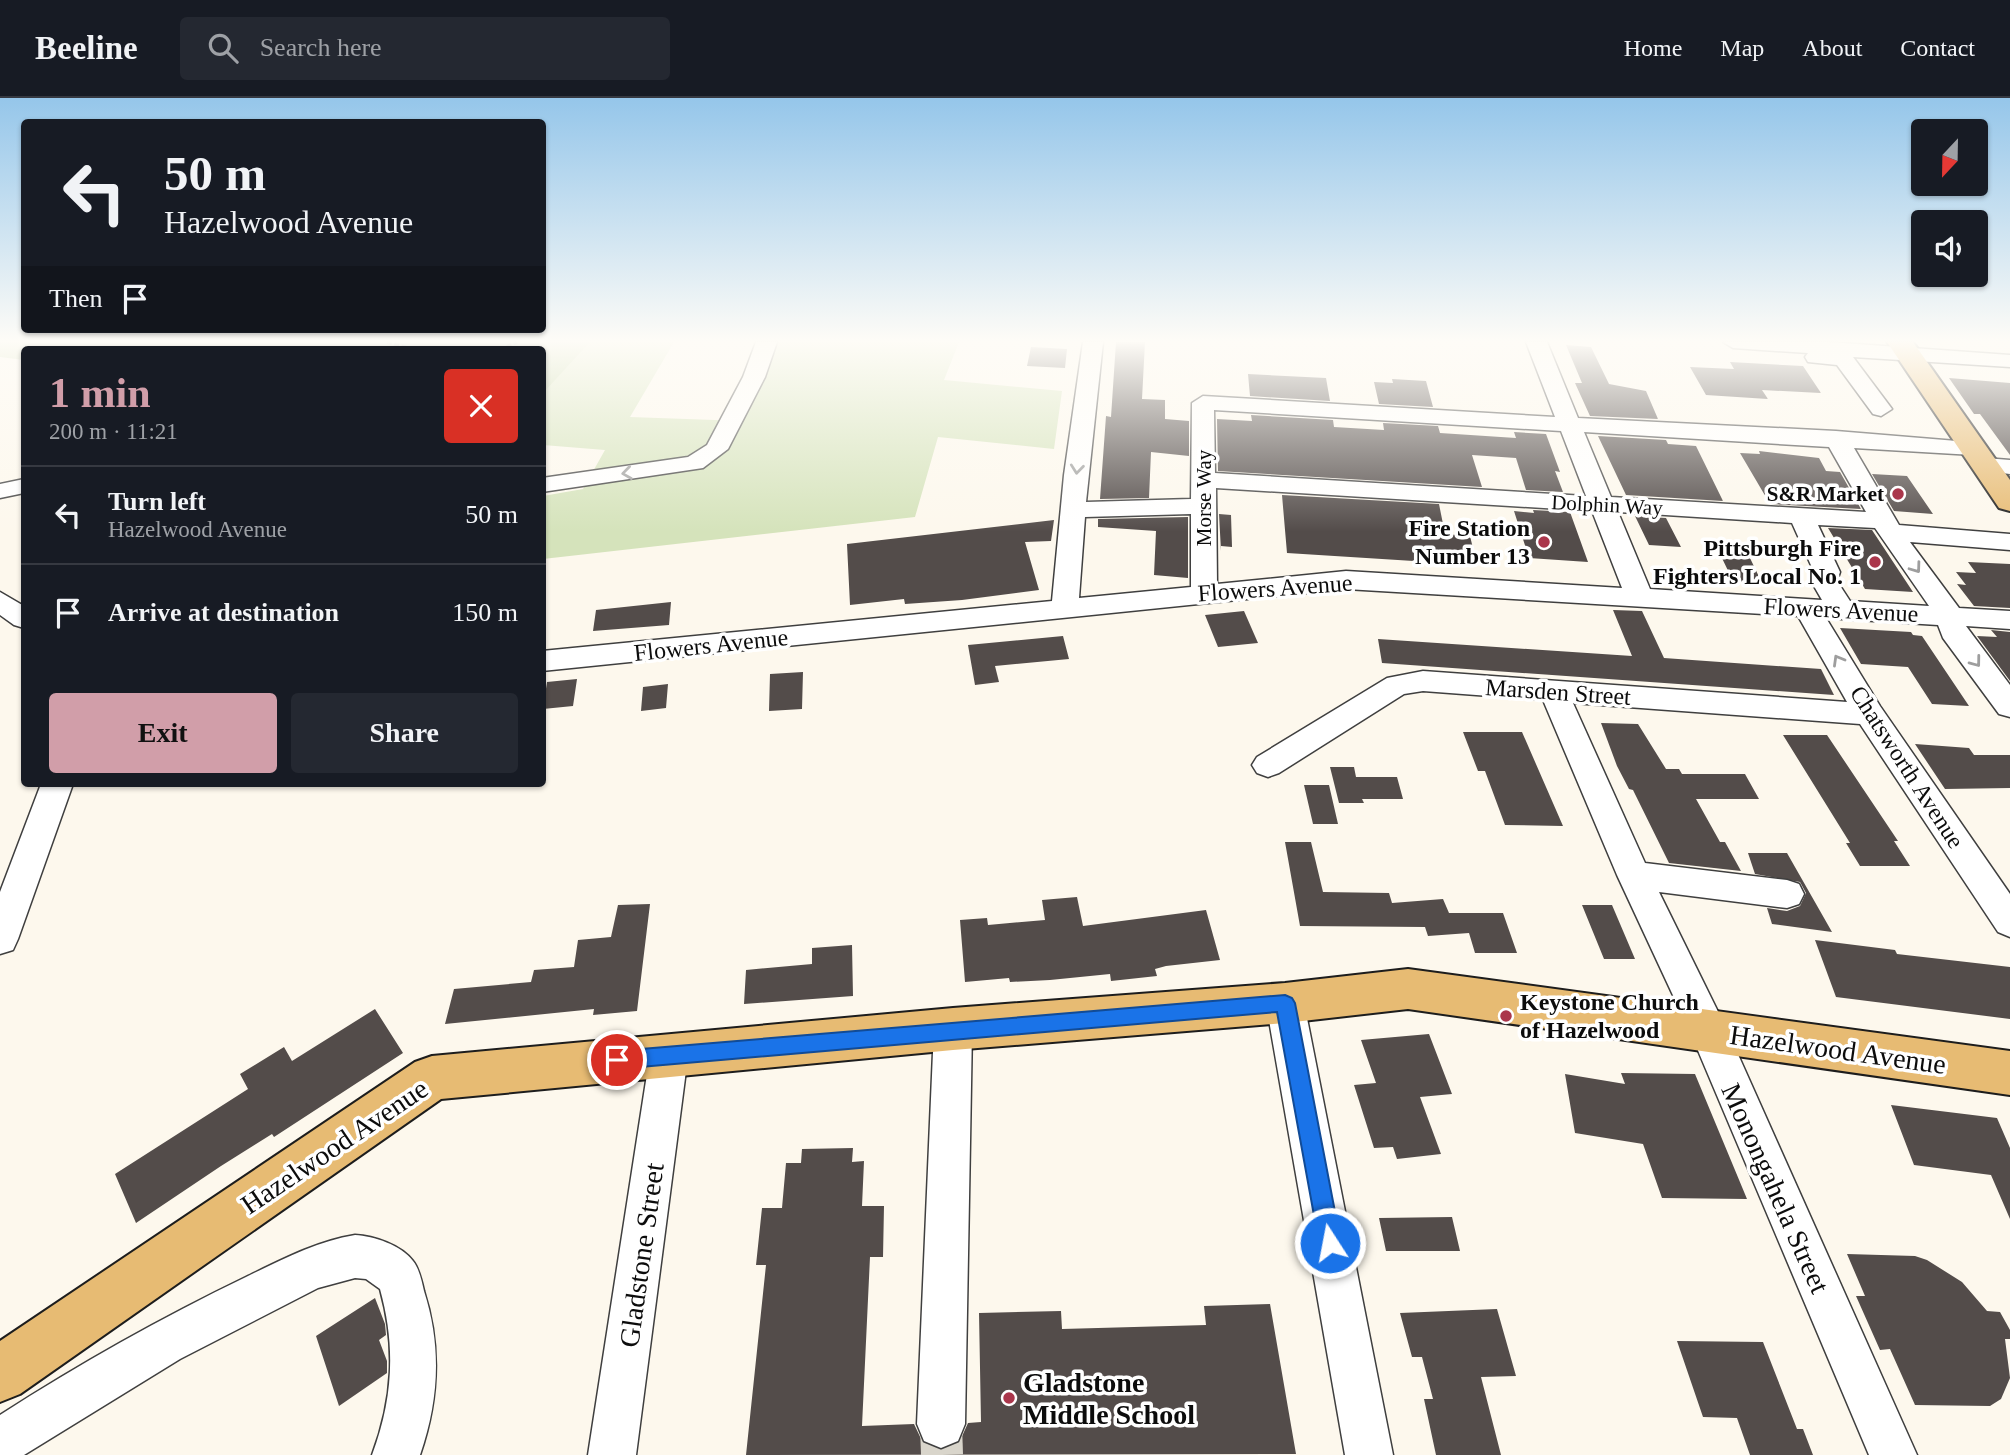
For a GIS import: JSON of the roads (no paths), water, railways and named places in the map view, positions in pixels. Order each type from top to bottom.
[{"type":"main road","points":[[1946,405],[1998,476]]},
{"type":"main road","name":"Hazelwood Avenue","points":[[0,1374],[432,1078],[953,1029],[1285,1003],[1408,989],[2010,1073]]},
{"type":"street","points":[[546,484],[695,463],[716,449],[739,405]]},
{"type":"street","points":[[1065,609],[1086,405]]},
{"type":"street","name":"Morse Way","points":[[1203,405],[1204,593]]},
{"type":"street","name":"Morse Way","points":[[1244,405],[1571,424]]},
{"type":"street","points":[[1563,405],[1640,598]]},
{"type":"street","points":[[1878,405],[1881,409]]},
{"type":"street","points":[[1571,424],[1836,438],[1998,476]]},
{"type":"street","points":[[1836,438],[1886,527],[1950,615],[1952,631],[2010,706]]},
{"type":"street","points":[[0,491],[21,487]]},
{"type":"street","name":"Dolphin Way","points":[[1075,510],[1205,493],[1603,505],[1801,516],[2010,542]]},
{"type":"street","points":[[1801,516],[1827,572],[1824,581],[1843,612]]},
{"type":"street","name":"Flowers Avenue","points":[[546,661],[1346,580],[1808,610],[2010,620]]},
{"type":"street","points":[[0,601],[21,616]]},
{"type":"street","name":"Chatsworth Avenue","points":[[1808,610],[1870,714],[2010,922]]},
{"type":"street","name":"Marsden Street","points":[[1268,765],[1397,685],[1423,681],[1870,714]]},
{"type":"street","name":"Monongahela Street","points":[[1554,692],[1634,876],[1709,1032],[1893,1455]]},
{"type":"street","points":[[0,939],[56,787]]},
{"type":"street","points":[[1634,876],[1787,894]]},
{"type":"street","points":[[1285,1003],[1369,1455]]},
{"type":"street","points":[[941,1424],[953,1029]]},
{"type":"street","name":"Gladstone Street","points":[[612,1455],[669,1055]]},
{"type":"street","points":[[0,1443],[103,1376],[186,1330],[307,1271],[351,1257],[368,1257],[398,1276],[407,1303],[415,1352],[416,1387],[406,1431],[397,1455]]},
{"type":"tunnel","points":[[941,1424],[942,1455]]},
{"type":"place","name":"S&R Market","points":[[1898,494]]},
{"type":"place","name":"Fire Station Number 13","points":[[1544,542]]},
{"type":"place","name":"Pittsburgh Fire Fighters Local No. 1","points":[[1875,562]]},
{"type":"place","name":"Keystone Church of Hazelwood","points":[[1506,1016]]},
{"type":"place","name":"Gladstone Middle School","points":[[1009,1398]]}]
